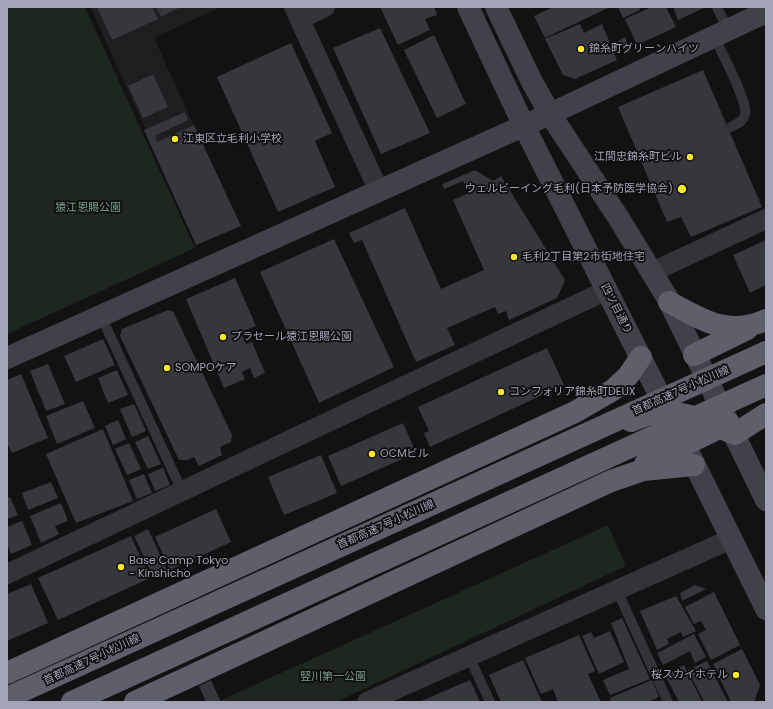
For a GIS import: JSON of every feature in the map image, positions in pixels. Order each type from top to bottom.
[{"type":"highway","points":[[669,302],[716,325],[733,328],[761,322]]},
{"type":"highway","points":[[694,354],[761,322]]},
{"type":"highway","name":"首都高速7号小松川線","points":[[7,698],[766,352]]},
{"type":"highway","points":[[7,673],[324,526],[575,412],[613,390],[628,376],[641,357]]},
{"type":"highway","points":[[72,702],[766,385]]},
{"type":"highway","points":[[324,526],[425,500],[516,474],[617,426],[650,414],[668,412],[679,413],[728,428]]},
{"type":"highway","points":[[135,702],[611,481],[685,445],[766,414]]},
{"type":"highway","points":[[611,481],[643,470],[694,465]]},
{"type":"main road","name":"四ツ目通り","points":[[468,7],[524,126],[766,609]]},
{"type":"main road","points":[[496,7],[532,82],[550,114],[618,217],[669,302],[728,428],[766,500]]},
{"type":"main road","points":[[7,358],[524,126],[766,12]]},
{"type":"street","points":[[325,7],[297,13],[379,191]]},
{"type":"street","points":[[652,272],[766,219]]},
{"type":"street","points":[[7,574],[607,290]]},
{"type":"street","points":[[367,702],[731,538]]},
{"type":"lane","points":[[718,7],[721,33],[744,100],[745,116],[740,123],[731,127]]},
{"type":"lane","points":[[101,316],[182,491]]},
{"type":"lane","points":[[617,590],[668,702]]},
{"type":"lane","points":[[468,656],[490,702]]},
{"type":"shaded area","name":"江東区立毛利小学校","points":[[90,7],[221,7],[154,38],[240,226],[198,244]]},
{"type":"green space","name":"猿江恩賜公園","points":[[7,7],[85,7],[195,248],[7,334]]},
{"type":"green space","name":"竪川第一公園","points":[[608,525],[626,566],[336,702],[217,702]]},
{"type":"building","points":[[97,7],[152,7],[158,19],[112,40]]},
{"type":"building","points":[[156,7],[181,7],[161,17]]},
{"type":"building","points":[[380,7],[434,7],[437,15],[425,19],[430,30],[398,45]]},
{"type":"building","points":[[553,7],[610,7],[545,38],[534,16]]},
{"type":"building","points":[[618,7],[639,7],[640,10],[623,18]]},
{"type":"building","points":[[652,7],[666,7],[676,27],[637,45],[625,19]]},
{"type":"building","points":[[673,7],[706,7],[678,20]]},
{"type":"building","name":"錦糸町グリーンハイツ","points":[[580,24],[584,33],[602,24],[617,60],[575,79],[563,75],[545,39]]},
{"type":"building","points":[[380,28],[430,133],[381,154],[333,48]]},
{"type":"building","points":[[434,35],[466,104],[437,118],[404,50]]},
{"type":"building","points":[[625,37],[631,52],[624,54],[618,41]]},
{"type":"building","points":[[291,43],[332,133],[315,141],[335,187],[278,212],[217,77]]},
{"type":"building","name":"江間忠錦糸町ビル","points":[[703,70],[762,207],[691,237],[681,217],[667,222],[618,107]]},
{"type":"building","points":[[153,74],[168,107],[143,118],[128,86]]},
{"type":"building","points":[[185,112],[188,120],[155,136],[157,142],[194,125],[241,226],[196,245],[144,130]]},
{"type":"building","name":"毛利2丁目第2市街地住宅","points":[[475,170],[493,181],[501,176],[565,280],[557,298],[509,320],[506,311],[498,314],[495,307],[447,328],[455,345],[416,362],[362,240],[354,243],[349,233],[405,208],[441,289],[484,270],[453,200],[469,193],[463,181],[444,189],[442,184]]},
{"type":"building","points":[[334,239],[394,367],[319,403],[260,272]]},
{"type":"building","points":[[766,240],[766,285],[750,293],[733,255]]},
{"type":"building","name":"プラセール猿江恩賜公園","points":[[235,278],[256,326],[241,332],[246,344],[252,342],[265,373],[254,378],[250,368],[242,372],[245,379],[224,388],[186,299]]},
{"type":"building","name":"SOMPOケア","points":[[168,310],[173,311],[232,435],[231,442],[220,447],[222,455],[199,466],[194,457],[188,460],[179,460],[120,336],[122,329]]},
{"type":"building","points":[[103,339],[115,365],[76,382],[64,356]]},
{"type":"building","name":"コンフォリア錦糸町DEUX","points":[[547,348],[564,385],[430,447],[424,433],[429,431],[418,407]]},
{"type":"building","points":[[48,364],[65,404],[46,411],[30,371]]},
{"type":"building","points":[[117,370],[128,395],[108,403],[98,378]]},
{"type":"building","points":[[21,374],[48,438],[12,453],[7,443],[7,380]]},
{"type":"building","points":[[83,401],[95,428],[57,444],[46,416]]},
{"type":"building","points":[[134,404],[146,431],[132,437],[120,409]]},
{"type":"building","points":[[118,420],[126,439],[113,445],[105,426]]},
{"type":"building","name":"OCMビル","points":[[403,423],[416,453],[341,486],[328,456]]},
{"type":"building","points":[[103,429],[133,501],[76,523],[46,454]]},
{"type":"building","points":[[148,436],[161,464],[148,469],[135,442]]},
{"type":"building","points":[[129,443],[141,469],[127,475],[115,449]]},
{"type":"building","points":[[321,455],[337,493],[284,515],[268,477]]},
{"type":"building","points":[[163,468],[170,485],[155,491],[148,474]]},
{"type":"building","points":[[144,474],[152,493],[137,499],[129,480]]},
{"type":"building","points":[[51,482],[58,498],[28,510],[22,493]]},
{"type":"building","points":[[10,497],[18,515],[7,519],[7,498]]},
{"type":"building","points":[[61,503],[68,521],[55,526],[59,534],[41,543],[30,516]]},
{"type":"building","points":[[216,509],[231,542],[170,570],[155,537]]},
{"type":"building","points":[[22,521],[32,545],[11,554],[7,544],[7,527]]},
{"type":"building","points":[[148,529],[167,570],[153,576],[134,536]]},
{"type":"building","points":[[131,536],[150,578],[58,620],[38,578]]},
{"type":"building","points":[[31,584],[48,623],[7,641],[7,594]]},
{"type":"building","points":[[695,585],[706,589],[682,601],[680,593]]},
{"type":"building","points":[[714,592],[740,645],[711,660],[698,634],[706,630],[701,621],[694,624],[685,607]]},
{"type":"building","points":[[676,596],[696,631],[683,637],[681,632],[667,639],[669,644],[657,650],[640,611]]},
{"type":"building","points":[[622,618],[650,679],[610,695],[603,680],[629,669],[611,623]]},
{"type":"building","points":[[610,631],[624,662],[599,674],[582,636],[591,632],[594,638]]},
{"type":"building","points":[[694,634],[706,657],[695,663],[690,651],[663,665],[657,653]]},
{"type":"building","points":[[579,635],[595,671],[588,674],[601,702],[558,702],[553,689],[541,694],[525,658]]},
{"type":"building","name":"桜スカイホテル","points":[[742,649],[760,685],[754,702],[731,702],[713,664]]},
{"type":"building","points":[[523,660],[542,702],[501,702],[489,675]]},
{"type":"building","points":[[707,661],[728,702],[704,702],[688,670]]},
{"type":"building","points":[[684,665],[702,702],[679,702],[665,675]]},
{"type":"building","points":[[211,680],[221,702],[206,702],[199,686]]},
{"type":"building","points":[[470,680],[480,702],[419,702]]},
{"type":"building","points":[[652,680],[659,697],[648,702],[611,702],[610,698]]},
{"type":"place","name":"錦糸町グリーンハイツ","points":[[581,49]]},
{"type":"place","name":"江東区立毛利小学校","points":[[175,139]]},
{"type":"place","name":"江間忠錦糸町ビル","points":[[690,157]]},
{"type":"place","name":"ウェルビーイング毛利(日本予防医学協会)","points":[[682,189]]},
{"type":"place","name":"毛利2丁目第2市街地住宅","points":[[514,257]]},
{"type":"place","name":"プラセール猿江恩賜公園","points":[[223,337]]},
{"type":"place","name":"SOMPOケア","points":[[167,368]]},
{"type":"place","name":"コンフォリア錦糸町DEUX","points":[[501,392]]},
{"type":"place","name":"OCMビル","points":[[372,454]]},
{"type":"place","name":"Base Camp Tokyo - Kinshicho","points":[[121,567]]},
{"type":"place","name":"桜スカイホテル","points":[[736,675]]}]
